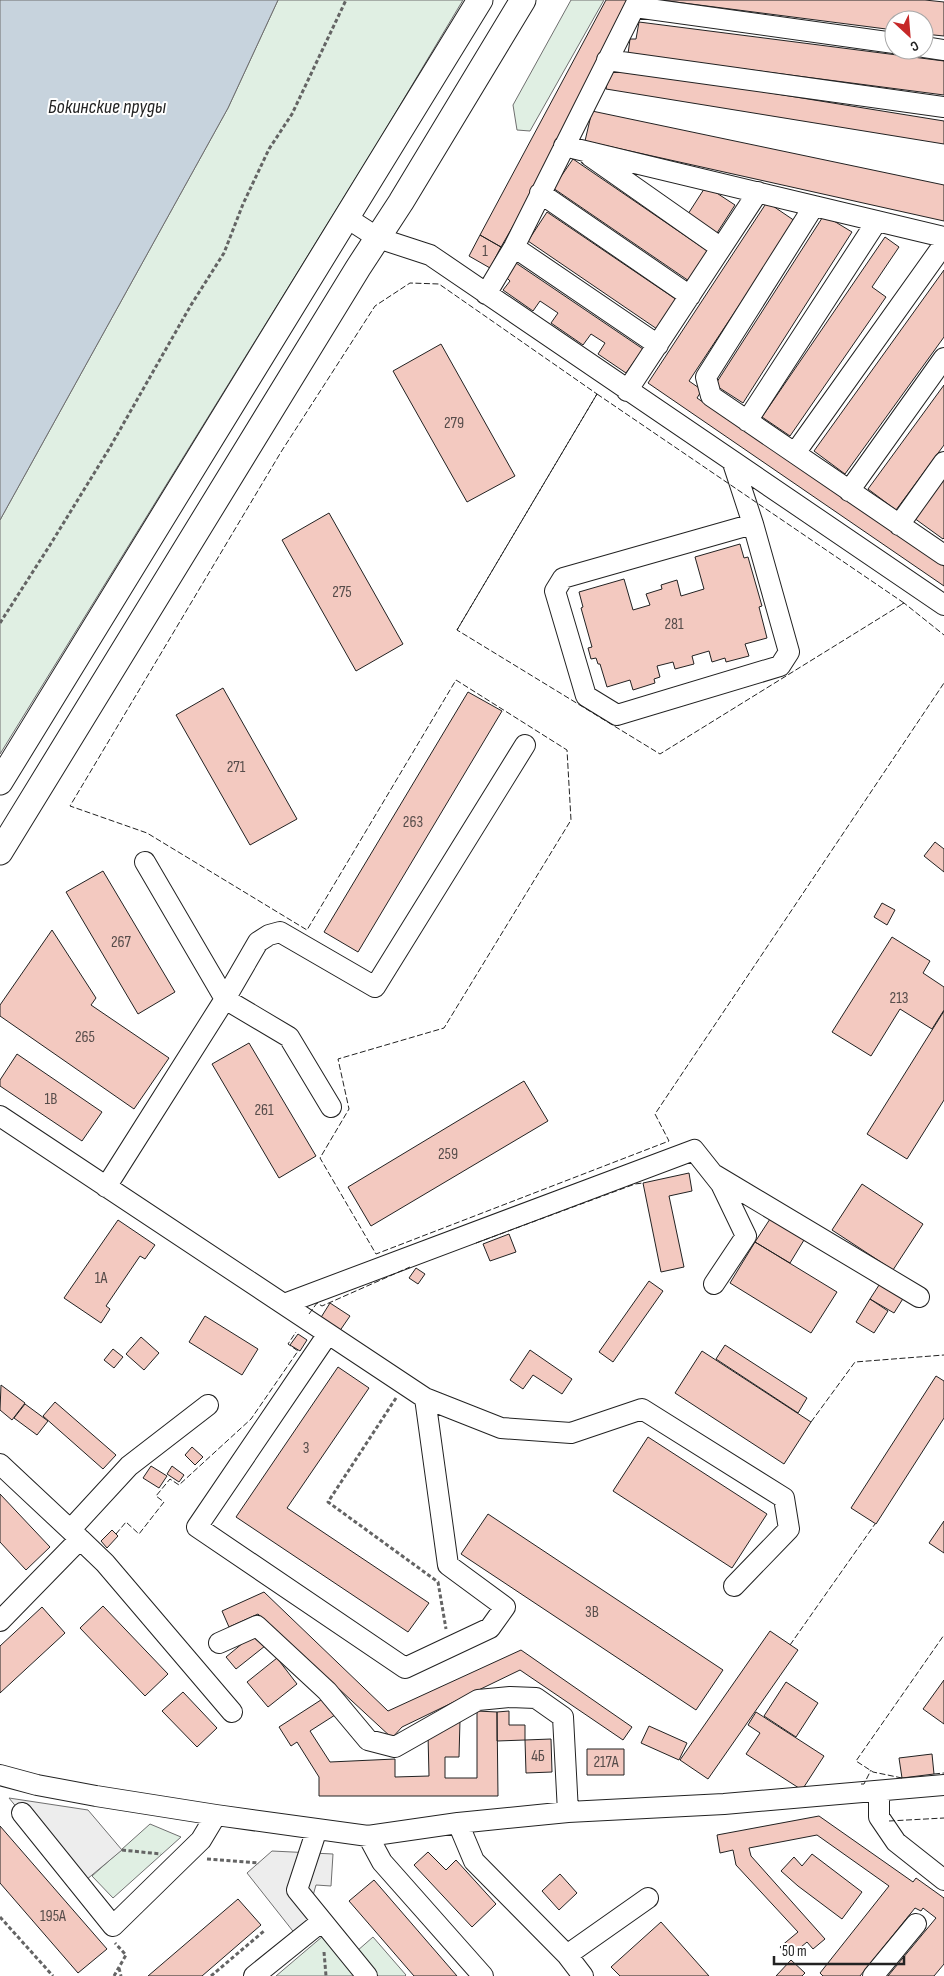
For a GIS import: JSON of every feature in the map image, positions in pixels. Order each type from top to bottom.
[{"type":"main road","points":[[0,782],[480,0]]},
{"type":"main road","points":[[0,852],[523,0]]},
{"type":"lane","points":[[486,294],[514,247],[540,193],[572,148],[607,60],[636,4],[884,41]]},
{"type":"lane","points":[[607,60],[944,107]]},
{"type":"lane","points":[[572,148],[944,237]]},
{"type":"lane","points":[[572,148],[722,248]]},
{"type":"lane","points":[[628,391],[758,192]]},
{"type":"lane","points":[[540,193],[690,296]]},
{"type":"lane","points":[[814,206],[706,377],[711,396],[944,555]]},
{"type":"lane","points":[[347,218],[378,238],[430,255],[944,605]]},
{"type":"lane","points":[[747,420],[878,221]]},
{"type":"lane","points":[[795,453],[944,244]]},
{"type":"lane","points":[[514,247],[658,345]]},
{"type":"lane","points":[[849,491],[944,358]]},
{"type":"lane","points":[[899,525],[944,462]]},
{"type":"lane","points":[[733,463],[754,524],[788,652],[780,666],[617,715],[586,696],[555,591],[563,578],[754,524]]},
{"type":"lane","points":[[106,1187],[225,999],[258,942],[269,935],[280,932],[375,987],[526,745]]},
{"type":"lane","points":[[145,862],[225,999],[289,1037],[331,1107]]},
{"type":"lane","points":[[0,1116],[425,1398],[501,1428],[571,1433],[642,1409],[784,1498],[789,1529],[734,1586]]},
{"type":"lane","points":[[284,1304],[694,1150],[721,1184],[746,1236],[714,1284]]},
{"type":"lane","points":[[712,1172],[919,1297]]},
{"type":"lane","points":[[328,1334],[197,1527],[405,1668],[490,1628],[505,1607],[448,1565],[425,1398]]},
{"type":"lane","points":[[0,1621],[75,1534],[129,1466],[208,1405]]},
{"type":"lane","points":[[0,1464],[105,1564],[232,1712]]},
{"type":"lane","points":[[219,1643],[257,1626],[327,1691],[368,1740],[395,1747],[478,1700],[510,1697],[536,1698],[563,1717],[568,1812]]},
{"type":"lane","points":[[0,1775],[47,1787],[216,1815],[368,1836],[458,1823],[568,1812],[724,1804],[944,1785]]},
{"type":"lane","points":[[879,1791],[879,1817],[896,1842],[944,1880]]},
{"type":"lane","points":[[22,1813],[113,1926],[201,1840],[216,1815]]},
{"type":"lane","points":[[458,1823],[474,1861],[567,1955],[583,1976]]},
{"type":"lane","points":[[317,1828],[296,1890],[367,1976]]},
{"type":"lane","points":[[368,1836],[382,1862],[483,1976]]},
{"type":"lane","points":[[567,1955],[648,1898]]},
{"type":"lane","points":[[254,1976],[321,1922]]},
{"type":"lane","points":[[873,1976],[916,1924]]},
{"type":"path","points":[[0,623],[65,521],[190,305],[224,253],[243,204],[269,149],[292,114],[346,0]]},
{"type":"path","points":[[404,1384],[328,1502],[438,1582],[450,1647]]},
{"type":"path","points":[[0,1917],[53,1976]]},
{"type":"path","points":[[211,1976],[264,1931]]},
{"type":"path","points":[[119,1968],[120,1976]]},
{"type":"green space","points":[[278,0],[463,0],[378,142],[0,754],[0,520],[228,108]]},
{"type":"green space","points":[[571,0],[604,0],[530,131],[517,130],[513,105]]},
{"type":"green space","points":[[150,1824],[181,1837],[113,1898],[92,1876]]},
{"type":"green space","points":[[323,1936],[358,1976],[276,1976]]},
{"type":"green space","points":[[373,1937],[405,1976],[378,1976],[357,1951]]},
{"type":"shaded area","points":[[9,1798],[88,1810],[122,1850],[80,1885]]},
{"type":"shaded area","points":[[272,1851],[333,1854],[331,1886],[316,1885],[312,1899],[324,1914],[296,1935],[247,1873]]},
{"type":"water","name":"Бокинские пруды","points":[[0,0],[278,0],[228,108],[0,520]]},
{"type":"building","points":[[606,0],[630,0],[536,186],[501,247],[480,235]]},
{"type":"building","points":[[660,0],[925,0],[944,2],[944,36],[934,35],[934,10],[884,10],[884,29]]},
{"type":"building","points":[[639,22],[884,53],[884,60],[944,61],[944,95],[628,54],[630,39],[636,39]]},
{"type":"building","points":[[610,67],[944,121],[944,144],[606,89]]},
{"type":"building","points":[[592,111],[944,185],[944,221],[585,141]]},
{"type":"building","points":[[573,159],[709,252],[689,281],[553,188]]},
{"type":"building","points":[[706,186],[735,205],[717,233],[688,214]]},
{"type":"building","points":[[767,202],[795,221],[689,381],[702,390],[697,398],[944,566],[944,586],[648,383]]},
{"type":"building","points":[[547,212],[677,300],[657,329],[528,241]]},
{"type":"building","points":[[824,215],[852,232],[743,403],[715,385]]},
{"type":"building","points":[[480,235],[501,247],[490,268],[469,256]]},
{"type":"building","points":[[885,237],[899,247],[872,287],[886,297],[790,436],[762,417]]},
{"type":"building","points":[[516,263],[643,349],[626,373],[598,354],[605,343],[591,334],[583,345],[551,323],[558,313],[540,301],[533,311],[503,290],[510,281],[506,277]]},
{"type":"building","points":[[944,270],[944,337],[845,474],[814,451]]},
{"type":"building","points":[[441,344],[515,476],[467,502],[393,371]]},
{"type":"building","points":[[944,385],[944,445],[896,510],[868,489]]},
{"type":"building","points":[[944,477],[944,538],[943,539],[914,518]]},
{"type":"building","points":[[329,513],[403,644],[356,671],[282,540]]},
{"type":"building","points":[[740,544],[744,558],[748,557],[762,606],[759,607],[767,638],[745,644],[749,656],[726,662],[725,658],[712,662],[709,651],[692,656],[694,664],[675,669],[673,662],[657,666],[660,677],[654,679],[655,683],[633,690],[630,680],[607,687],[600,664],[598,664],[596,658],[591,659],[588,648],[592,647],[581,608],[583,607],[579,592],[624,579],[633,610],[650,605],[646,594],[662,589],[661,585],[677,580],[681,596],[704,589],[695,557]]},
{"type":"building","points":[[223,688],[297,819],[250,845],[176,715]]},
{"type":"building","points":[[468,692],[502,711],[358,952],[324,932]]},
{"type":"building","points":[[935,842],[944,849],[944,872],[924,856]]},
{"type":"building","points":[[103,871],[175,992],[138,1014],[66,892]]},
{"type":"building","points":[[882,903],[895,910],[887,925],[874,917]]},
{"type":"building","points":[[52,930],[96,998],[91,1005],[169,1058],[134,1109],[0,1016],[0,1005]]},
{"type":"building","points":[[892,937],[930,961],[923,973],[944,987],[944,1010],[932,1029],[900,1009],[871,1056],[832,1032]]},
{"type":"building","points":[[944,1011],[944,1100],[907,1159],[867,1134]]},
{"type":"building","points":[[249,1043],[316,1156],[279,1178],[212,1064]]},
{"type":"building","points":[[17,1054],[102,1112],[82,1141],[0,1086],[0,1080]]},
{"type":"building","points":[[524,1081],[548,1121],[371,1226],[348,1187]]},
{"type":"building","points":[[689,1173],[692,1191],[669,1196],[684,1267],[661,1272],[643,1183]]},
{"type":"building","points":[[862,1184],[923,1224],[893,1270],[832,1230]]},
{"type":"building","points":[[770,1219],[804,1240],[790,1263],[755,1242]]},
{"type":"building","points":[[118,1220],[155,1245],[145,1259],[140,1256],[106,1306],[110,1309],[101,1323],[64,1298]]},
{"type":"building","points":[[509,1234],[516,1252],[490,1261],[483,1244]]},
{"type":"building","points":[[755,1242],[837,1292],[811,1333],[730,1283]]},
{"type":"building","points":[[416,1268],[425,1274],[418,1284],[409,1278]]},
{"type":"building","points":[[649,1281],[663,1291],[613,1362],[599,1352]]},
{"type":"building","points":[[881,1282],[904,1297],[894,1313],[870,1299]]},
{"type":"building","points":[[870,1299],[888,1311],[874,1333],[856,1322]]},
{"type":"building","points":[[330,1303],[350,1316],[339,1332],[320,1319]]},
{"type":"building","points":[[205,1316],[258,1349],[242,1375],[189,1342]]},
{"type":"building","points":[[298,1334],[307,1340],[300,1351],[290,1345]]},
{"type":"building","points":[[141,1337],[159,1353],[144,1370],[126,1354]]},
{"type":"building","points":[[725,1345],[807,1398],[798,1413],[716,1359]]},
{"type":"building","points":[[113,1349],[123,1357],[114,1368],[104,1360]]},
{"type":"building","points":[[530,1350],[572,1379],[562,1394],[533,1375],[523,1389],[510,1380]]},
{"type":"building","points":[[702,1351],[811,1422],[784,1464],[675,1393]]},
{"type":"building","points":[[338,1367],[369,1388],[287,1508],[429,1603],[408,1632],[236,1517]]},
{"type":"building","points":[[936,1376],[944,1381],[944,1418],[876,1524],[851,1508]]},
{"type":"building","points":[[1,1385],[25,1403],[12,1420],[0,1410]]},
{"type":"building","points":[[55,1402],[116,1455],[103,1469],[43,1416]]},
{"type":"building","points":[[25,1404],[48,1421],[37,1435],[14,1418]]},
{"type":"building","points":[[648,1437],[767,1514],[732,1568],[613,1491]]},
{"type":"building","points":[[192,1447],[203,1457],[195,1465],[185,1455]]},
{"type":"building","points":[[151,1466],[167,1476],[159,1488],[143,1478]]},
{"type":"building","points":[[172,1466],[184,1475],[179,1482],[167,1474]]},
{"type":"building","points":[[0,1494],[50,1547],[26,1570],[0,1542]]},
{"type":"building","points":[[488,1514],[723,1670],[696,1710],[461,1554]]},
{"type":"building","points":[[944,1521],[944,1553],[929,1543]]},
{"type":"building","points":[[112,1530],[118,1536],[107,1548],[101,1541]]},
{"type":"building","points":[[264,1592],[388,1711],[521,1650],[632,1727],[623,1740],[520,1670],[402,1727],[392,1738],[258,1614],[229,1627],[222,1611]]},
{"type":"building","points":[[103,1606],[168,1674],[145,1696],[80,1628]]},
{"type":"building","points":[[42,1607],[65,1633],[0,1693],[0,1646]]},
{"type":"building","points":[[770,1631],[798,1650],[708,1779],[680,1760]]},
{"type":"building","points":[[255,1633],[265,1646],[236,1669],[226,1657]]},
{"type":"building","points":[[277,1658],[297,1684],[268,1707],[247,1682]]},
{"type":"building","points":[[944,1680],[944,1724],[923,1709]]},
{"type":"building","points":[[786,1682],[818,1703],[796,1737],[764,1716]]},
{"type":"building","points":[[183,1692],[217,1728],[197,1747],[162,1711]]},
{"type":"building","points":[[324,1698],[335,1715],[310,1731],[330,1762],[395,1759],[395,1777],[429,1776],[428,1735],[460,1720],[459,1757],[445,1757],[445,1778],[477,1778],[477,1711],[497,1712],[498,1796],[319,1796],[319,1777],[297,1742],[291,1746],[279,1727]]},
{"type":"building","points":[[509,1711],[509,1725],[525,1725],[525,1740],[497,1741],[497,1712]]},
{"type":"building","points":[[756,1712],[824,1756],[802,1790],[746,1754],[760,1733],[748,1725]]},
{"type":"building","points":[[649,1726],[687,1743],[679,1760],[641,1743]]},
{"type":"building","points":[[551,1739],[552,1772],[526,1773],[525,1740]]},
{"type":"building","points":[[587,1749],[624,1749],[624,1775],[587,1775]]},
{"type":"building","points":[[932,1754],[934,1774],[902,1778],[899,1758]]},
{"type":"building","points":[[819,1816],[913,1882],[916,1878],[944,1898],[944,1964],[934,1976],[888,1976],[936,1918],[923,1908],[921,1911],[915,1908],[860,1976],[823,1976],[820,1973],[889,1886],[817,1835],[749,1848],[751,1856],[825,1939],[813,1949],[807,1942],[789,1957],[780,1947],[798,1932],[736,1865],[733,1850],[720,1853],[717,1835]]},
{"type":"building","points":[[0,1826],[107,1949],[78,1973],[0,1883]]},
{"type":"building","points":[[428,1852],[446,1870],[456,1860],[496,1904],[472,1927],[414,1865]]},
{"type":"building","points":[[812,1854],[862,1892],[842,1919],[781,1871],[794,1857],[802,1866]]},
{"type":"building","points":[[560,1874],[577,1893],[559,1910],[542,1891]]},
{"type":"building","points":[[374,1880],[457,1976],[414,1976],[349,1901]]},
{"type":"building","points":[[238,1899],[261,1925],[202,1976],[148,1976]]},
{"type":"building","points":[[661,1922],[709,1976],[620,1976],[611,1967]]},
{"type":"building","points":[[791,1960],[805,1973],[802,1976],[776,1976]]},
{"type":"fence","points":[[457,630],[597,394],[439,284],[410,283],[375,306],[281,452],[70,806],[147,833],[307,930],[456,680],[567,750],[571,820],[444,1028],[338,1059],[349,1109],[320,1158],[376,1254],[669,1141],[655,1114],[944,683]]},
{"type":"fence","points":[[597,394],[904,603],[660,754],[457,630],[597,394]]},
{"type":"fence","points":[[902,604],[904,603],[944,635]]},
{"type":"fence","points":[[476,1243],[635,1184],[643,1183]]},
{"type":"fence","points":[[309,1314],[317,1303],[322,1306],[410,1267]]},
{"type":"fence","points":[[116,1534],[126,1522],[139,1534],[164,1502],[156,1496],[170,1479],[179,1485],[251,1419],[298,1351],[288,1344],[296,1332]]},
{"type":"fence","points":[[811,1422],[855,1362],[944,1355]]},
{"type":"fence","points":[[790,1645],[875,1524]]},
{"type":"fence","points":[[902,1778],[873,1772],[856,1761],[944,1635]]},
{"type":"fence","points":[[861,1784],[864,1784],[871,1770]]},
{"type":"fence","points":[[934,1774],[944,1773]]},
{"type":"fence","points":[[889,1821],[944,1818]]}]
